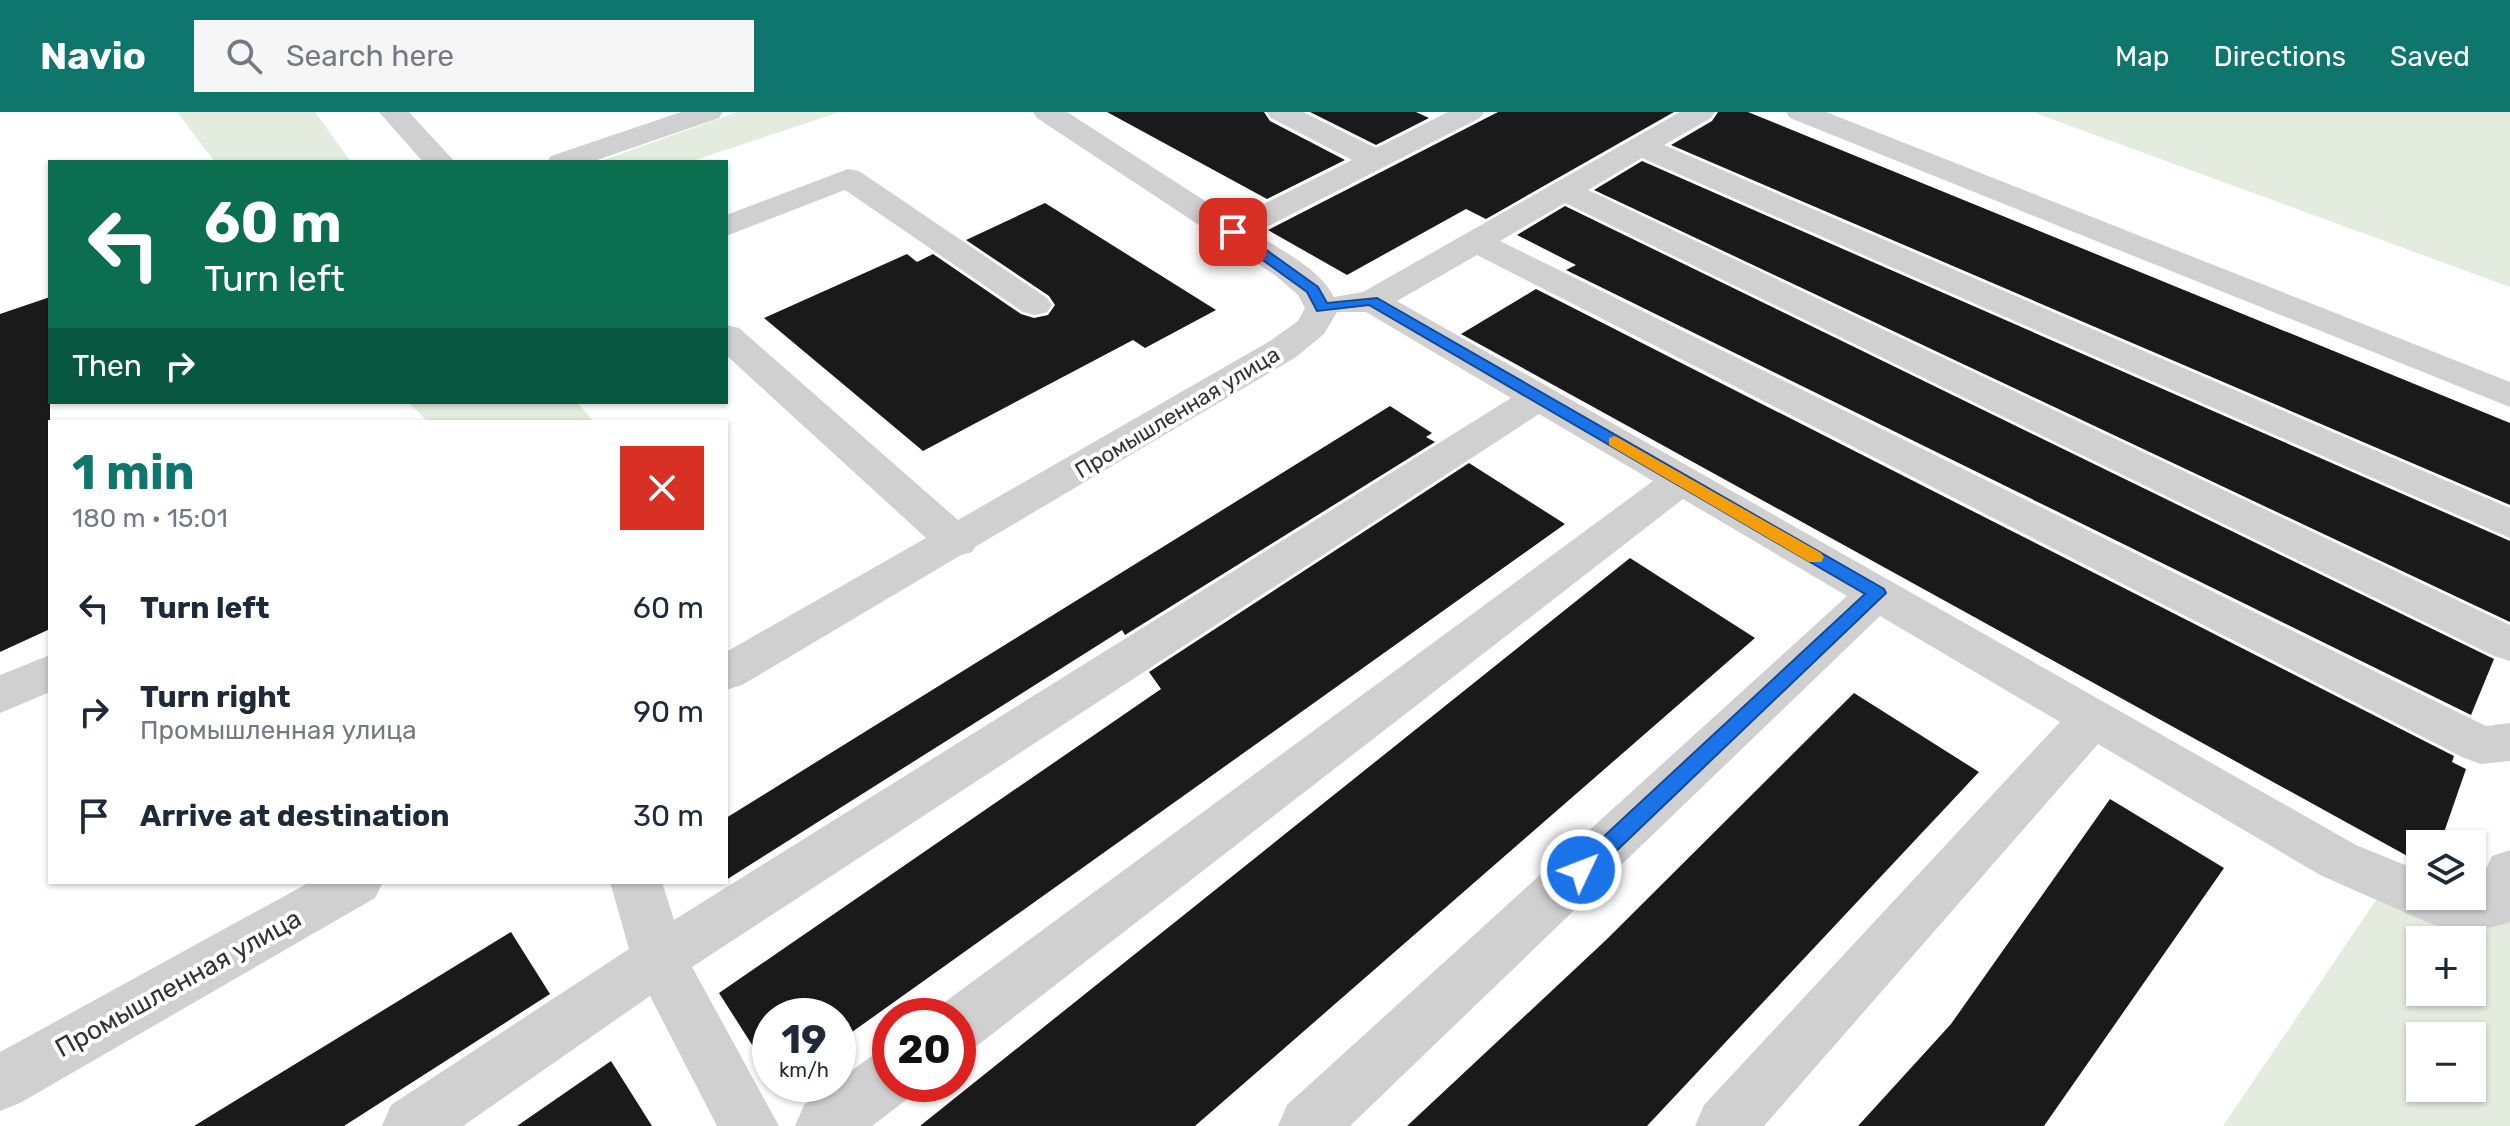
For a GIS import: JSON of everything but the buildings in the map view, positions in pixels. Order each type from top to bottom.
[{"type":"street","points":[[393,112],[438,160]]},
{"type":"street","points":[[568,160],[709,112]]},
{"type":"street","points":[[1047,112],[1233,232],[1313,290],[1322,308],[1372,301],[1701,112]]},
{"type":"street","points":[[1281,112],[1378,161]]},
{"type":"street","points":[[1800,112],[2510,395]]},
{"type":"street","points":[[1233,232],[1378,161],[1455,115]]},
{"type":"street","points":[[1640,146],[2510,524]]},
{"type":"street","points":[[728,225],[848,178],[1035,305]]},
{"type":"street","points":[[1563,190],[2510,644]]},
{"type":"street","points":[[1475,241],[2481,745],[2510,742]]},
{"type":"street","points":[[1372,301],[2338,860],[2406,888]]},
{"type":"street","name":"Промышленная улица","points":[[728,672],[957,542],[1283,349],[1312,327],[1322,308]]},
{"type":"street","points":[[728,338],[957,542]]},
{"type":"street","points":[[412,1126],[659,959],[1539,397]]},
{"type":"street","points":[[976,1012],[1681,480]]},
{"type":"street","points":[[1308,1126],[1877,593]]},
{"type":"street","points":[[0,695],[48,673]]},
{"type":"street","points":[[1725,1126],[2093,718]]},
{"type":"street","points":[[2486,905],[2496,904],[2510,872]]},
{"type":"street","name":"Промышленная улица","points":[[0,1083],[353,884]]},
{"type":"street","points":[[637,884],[659,959],[749,1126]]},
{"type":"street","points":[[825,1126],[872,1091]]},
{"type":"shaded area","points":[[177,112],[315,112],[350,160],[213,160]]},
{"type":"shaded area","points":[[737,112],[840,112],[695,160],[604,160]]},
{"type":"shaded area","points":[[2032,112],[2510,112],[2510,287]]},
{"type":"shaded area","points":[[410,404],[579,404],[592,420],[426,420]]},
{"type":"shaded area","points":[[2486,873],[2510,894],[2510,1126],[2223,1126],[2389,881],[2406,889],[2406,910],[2486,910]]},
{"type":"slow traffic","points":[[1615,441],[1815,557]]},
{"type":"route","points":[[1233,232],[1313,290],[1322,308],[1372,301],[1877,593],[1581,870]]}]
